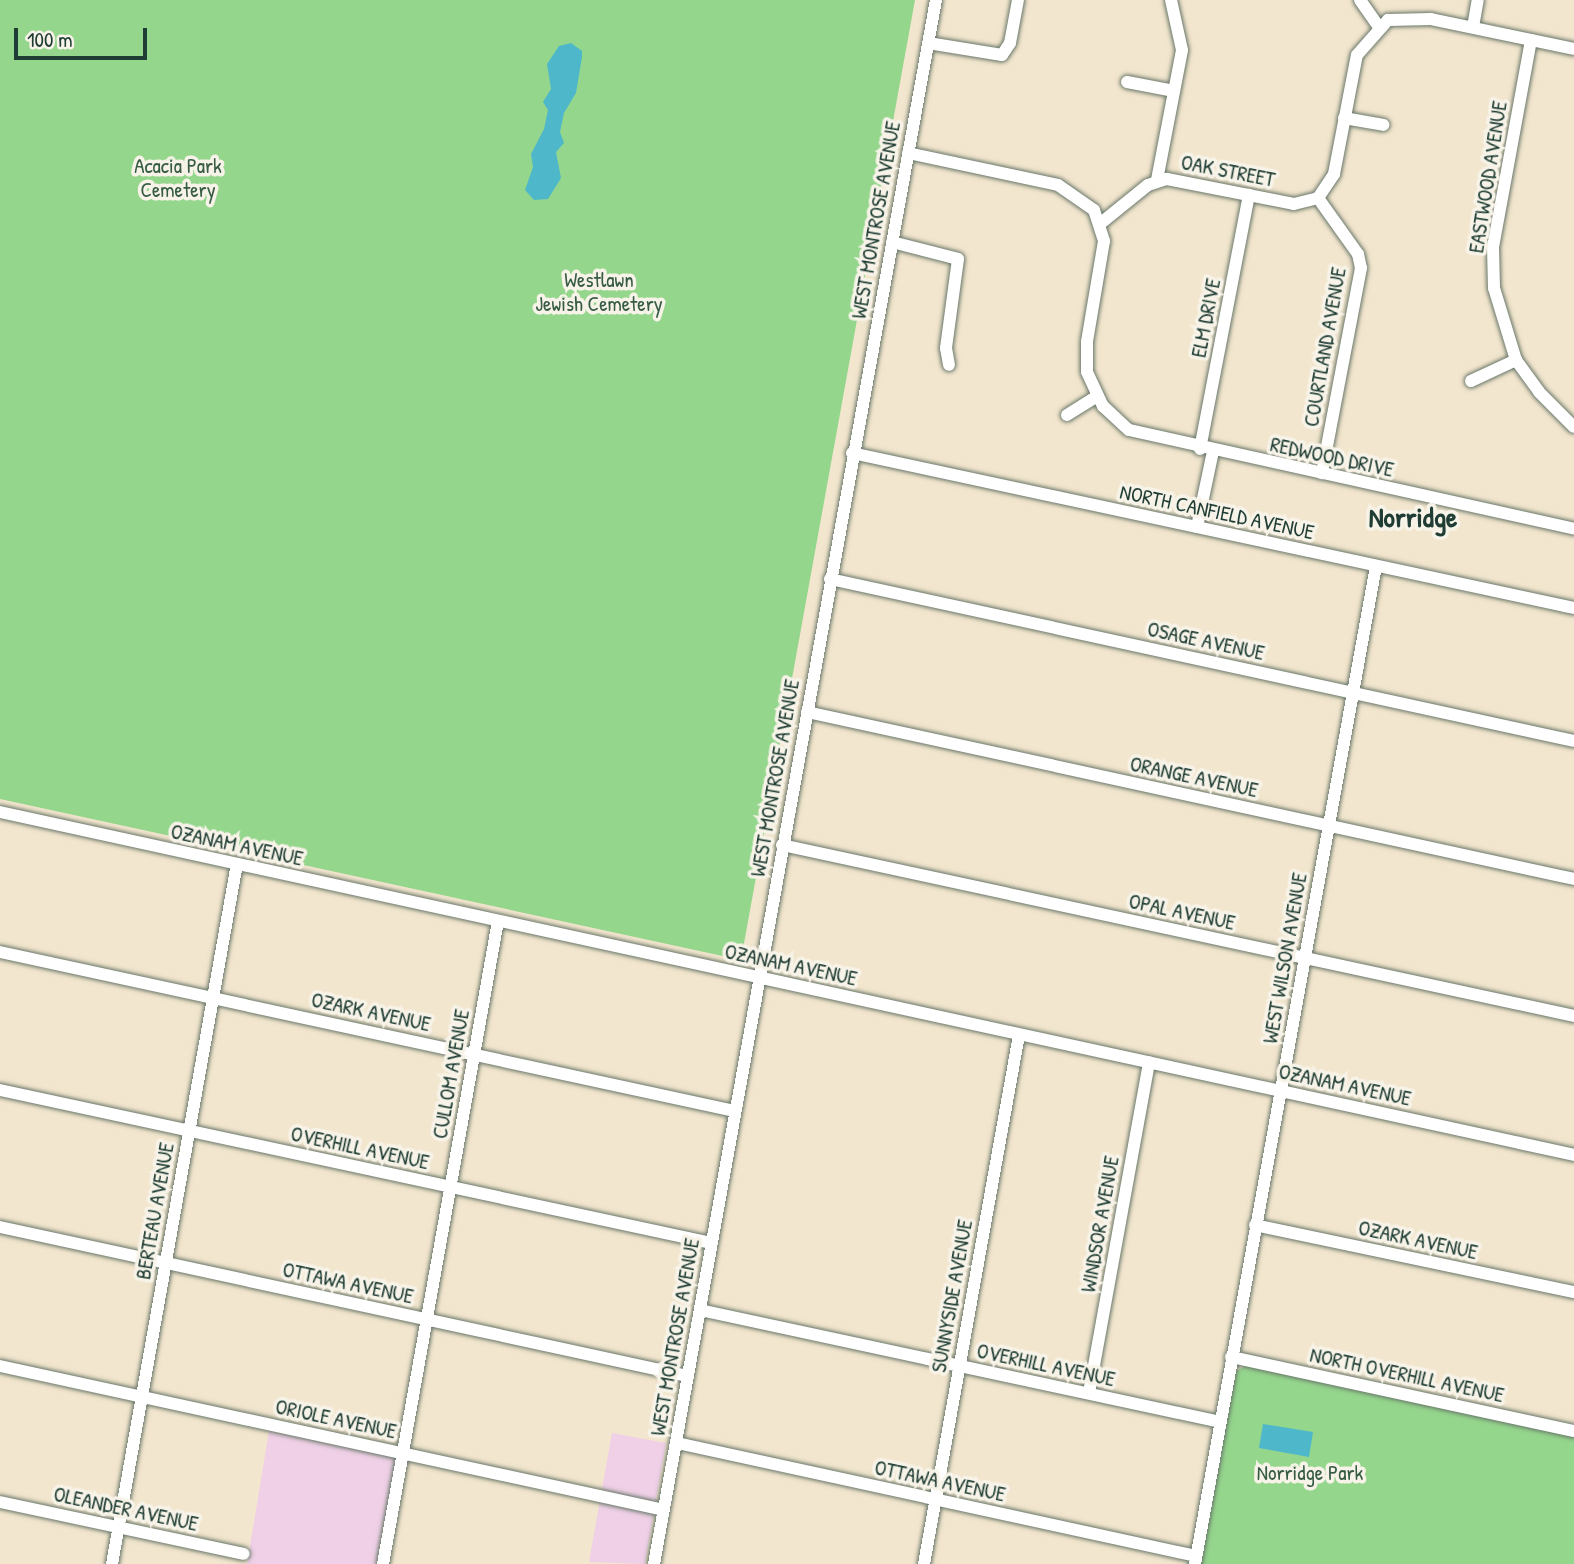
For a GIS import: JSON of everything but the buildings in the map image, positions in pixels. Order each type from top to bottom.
[{"type":"street","name":"WEST MONTROSE AVENUE","points":[[654,1564],[852,453],[936,0]]},
{"type":"street","points":[[928,43],[1002,55],[1010,43],[1018,0]]},
{"type":"street","points":[[1157,180],[1182,39],[1171,0]]},
{"type":"street","points":[[1360,0],[1379,27]]},
{"type":"street","points":[[1473,27],[1478,0]]},
{"type":"street","points":[[1318,198],[1334,174],[1357,55],[1379,27],[1399,16],[1473,27],[1574,49]]},
{"type":"street","name":"EASTWOOD AVENUE","points":[[1531,40],[1493,247],[1497,308],[1516,360],[1544,398],[1574,427]]},
{"type":"street","points":[[1127,82],[1174,91]]},
{"type":"street","points":[[1344,118],[1383,125]]},
{"type":"street","points":[[908,153],[1058,185],[1085,201],[1101,223]]},
{"type":"street","name":"OAK STREET","points":[[1101,223],[1157,180],[1180,180],[1294,204],[1318,198]]},
{"type":"street","name":"ELM DRIVE","points":[[1197,527],[1249,195]]},
{"type":"street","name":"COURTLAND AVENUE","points":[[1318,198],[1358,254],[1360,268],[1322,474]]},
{"type":"street","name":"REDWOOD DRIVE","points":[[1101,223],[1104,250],[1086,358],[1097,396],[1129,430],[1207,450],[1574,529]]},
{"type":"street","points":[[892,242],[958,259],[946,340],[949,365]]},
{"type":"street","points":[[1471,381],[1516,360]]},
{"type":"street","points":[[1067,415],[1097,396]]},
{"type":"street","name":"NORTH CANFIELD AVENUE","points":[[852,453],[1574,608]]},
{"type":"street","name":"WEST WILSON AVENUE","points":[[1195,1560],[1376,566]]},
{"type":"street","name":"OSAGE AVENUE","points":[[830,579],[1574,741]]},
{"type":"street","name":"ORANGE AVENUE","points":[[807,712],[1574,879]]},
{"type":"street","name":"OZANAM AVENUE","points":[[0,813],[1574,1155]]},
{"type":"street","name":"OPAL AVENUE","points":[[782,845],[1574,1016]]},
{"type":"street","name":"BERTEAU AVENUE","points":[[112,1564],[236,864]]},
{"type":"street","name":"CULLOM AVENUE","points":[[383,1564],[498,921]]},
{"type":"street","name":"OZARK AVENUE","points":[[0,952],[734,1111]]},
{"type":"street","name":"SUNNYSIDE AVENUE","points":[[924,1564],[1019,1035]]},
{"type":"street","name":"WINDSOR AVENUE","points":[[1089,1393],[1149,1062]]},
{"type":"street","name":"OVERHILL AVENUE","points":[[0,1090],[711,1243]]},
{"type":"street","name":"OZARK AVENUE","points":[[1255,1225],[1574,1292]]},
{"type":"street","name":"OTTAWA AVENUE","points":[[0,1227],[688,1376]]},
{"type":"street","name":"OVERHILL AVENUE","points":[[700,1310],[1220,1422]]},
{"type":"street","name":"NORTH OVERHILL AVENUE","points":[[1231,1357],[1574,1431]]},
{"type":"street","name":"ORIOLE AVENUE","points":[[0,1366],[664,1510]]},
{"type":"street","name":"OTTAWA AVENUE","points":[[677,1443],[935,1499],[1195,1560]]},
{"type":"street","name":"OLEANDER AVENUE","points":[[0,1502],[244,1554]]},
{"type":"shaded area","points":[[269,1431],[396,1457],[377,1564],[247,1564]]},
{"type":"shaded area","points":[[612,1433],[666,1443],[645,1564],[589,1562]]},
{"type":"green space","name":"Westlawn Jewish Cemetery","points":[[0,0],[915,0],[741,960],[0,799]]},
{"type":"green space","name":"Norridge Park","points":[[1245,1366],[1574,1437],[1574,1564],[1201,1564],[1235,1372]]},
{"type":"water","points":[[571,43],[582,51],[582,57],[576,93],[564,113],[560,132],[564,143],[556,152],[561,178],[548,199],[534,200],[525,190],[533,167],[531,154],[544,129],[548,110],[543,102],[551,89],[547,64],[559,46]]},
{"type":"water","points":[[1263,1424],[1313,1432],[1309,1457],[1259,1448]]},
{"type":"district","name":"Norridge","points":[[1413,517]]},
{"type":"park label","name":"Acacia Park Cemetery","points":[[178,178]]}]
